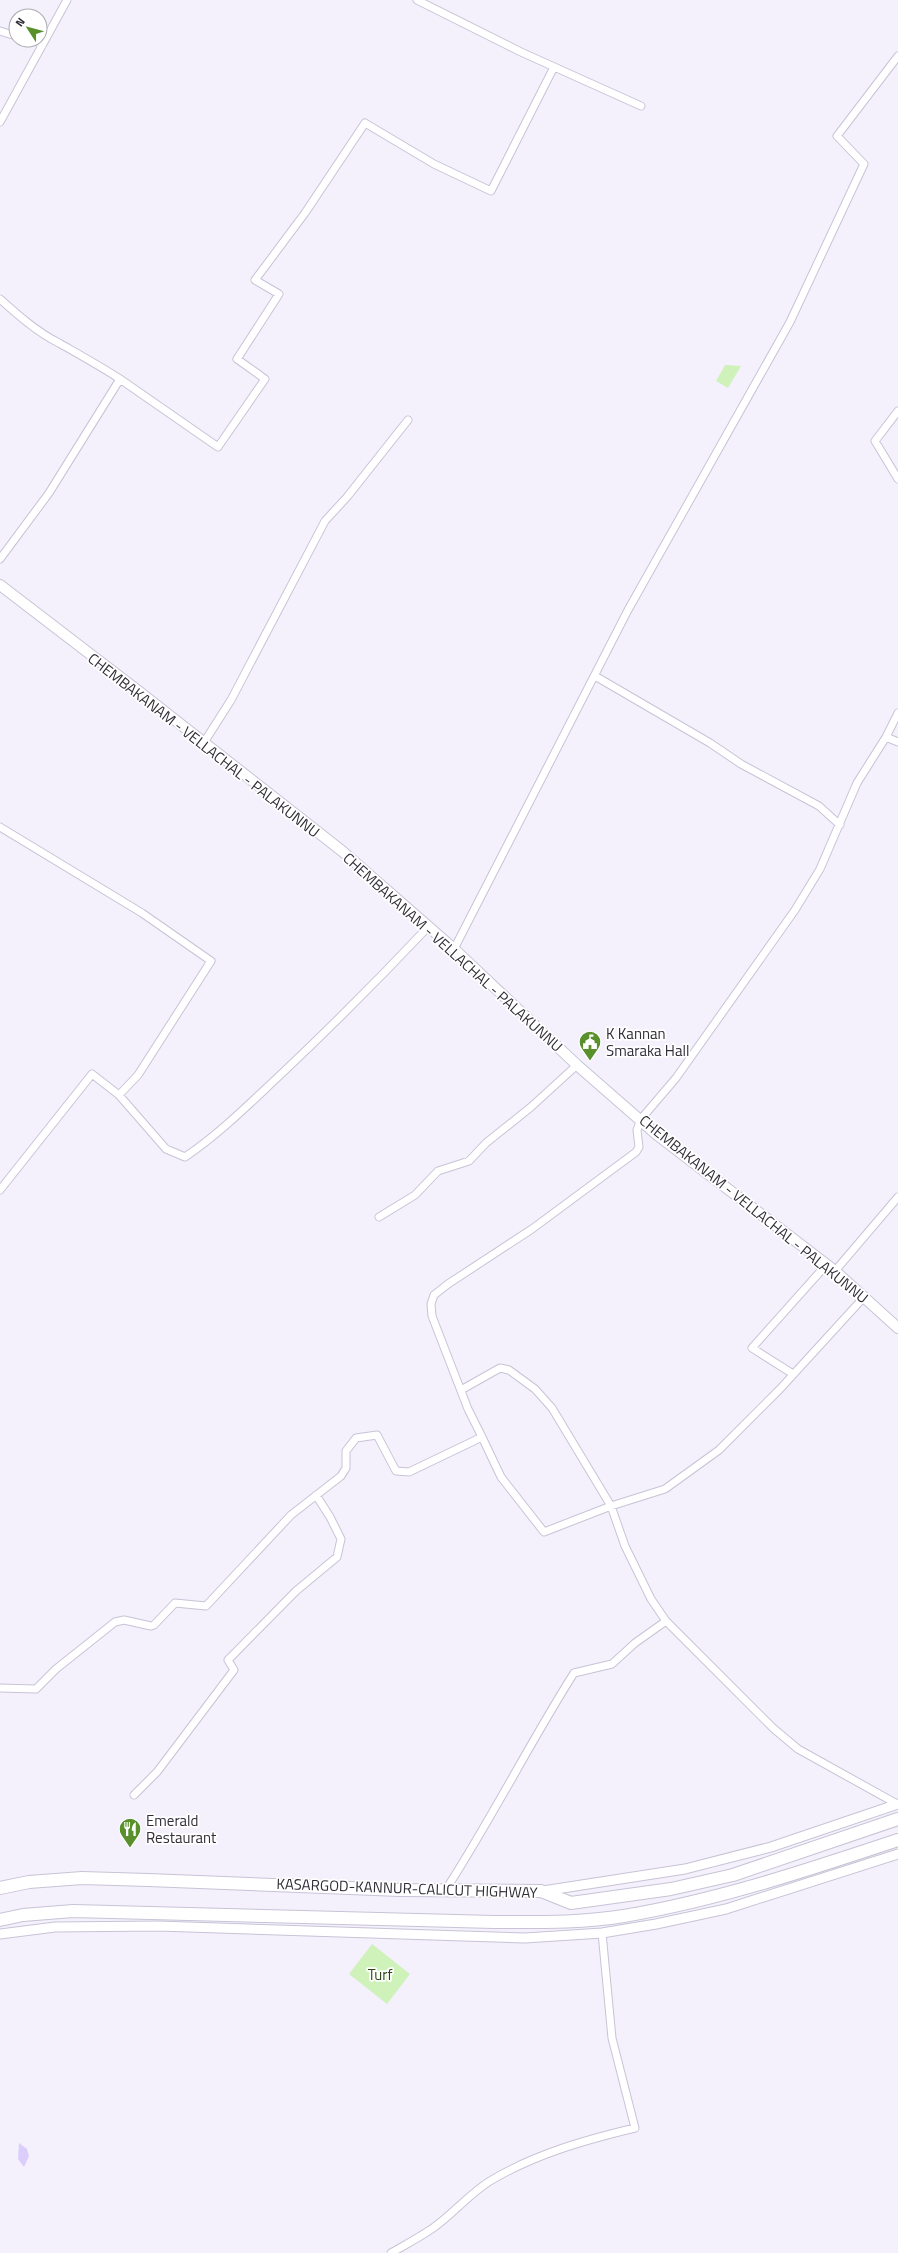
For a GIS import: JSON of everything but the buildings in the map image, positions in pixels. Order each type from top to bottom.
[{"type":"highway","name":"KASARGOD-KANNUR-CALICUT HIGHWAY","points":[[0,1888],[29,1882],[82,1878],[445,1891],[541,1891],[571,1904],[671,1889],[733,1875],[898,1819]]},
{"type":"highway","name":"KASARGOD-KANNUR-CALICUT HIGHWAY","points":[[0,1920],[23,1915],[73,1911],[494,1922],[561,1921],[615,1917],[730,1893],[898,1840]]},
{"type":"main road","name":"CHEMBAKANAM - VELLACHAL - PALAKUNNU","points":[[0,585],[137,690],[203,744],[342,852],[454,949],[577,1065],[641,1119],[676,1151],[835,1271],[865,1296],[898,1328]]},
{"type":"street","points":[[48,35],[68,0]]},
{"type":"street","points":[[417,0],[554,67],[641,106]]},
{"type":"street","points":[[0,122],[41,48]]},
{"type":"street","points":[[454,949],[628,610],[790,322],[864,164],[837,136],[898,56]]},
{"type":"street","points":[[0,299],[23,319],[58,343],[78,352],[120,379],[218,447],[265,379],[237,359],[279,294],[255,280],[305,213],[364,123],[434,164],[491,191],[554,67]]},
{"type":"street","points":[[0,559],[49,493],[120,379]]},
{"type":"street","points":[[898,411],[875,441],[898,479]]},
{"type":"street","points":[[203,744],[231,700],[325,521],[347,498],[408,420]]},
{"type":"street","points":[[595,676],[710,743],[741,764],[819,806],[840,826]]},
{"type":"street","points":[[865,1296],[793,1374],[719,1450],[665,1489],[611,1506],[544,1532],[501,1477],[461,1390],[432,1316],[431,1304],[434,1295],[448,1284],[532,1229],[636,1152],[639,1147],[636,1130],[641,1119],[676,1078],[795,910],[820,869],[840,826],[857,783],[886,737],[898,713]]},
{"type":"street","points":[[886,737],[898,742]]},
{"type":"street","points":[[0,827],[142,913],[212,961],[138,1075],[119,1095]]},
{"type":"street","points":[[0,1190],[92,1074],[119,1095],[166,1150],[185,1157],[210,1140],[301,1056],[369,990],[428,927]]},
{"type":"street","points":[[379,1217],[415,1195],[438,1171],[470,1161],[486,1142],[531,1107],[577,1065]]},
{"type":"street","points":[[835,1271],[898,1197]]},
{"type":"street","points":[[793,1374],[752,1348],[826,1264]]},
{"type":"street","points":[[461,1390],[500,1368],[509,1370],[535,1389],[552,1408],[611,1506],[625,1546],[651,1599],[666,1621],[773,1728],[798,1749],[897,1804]]},
{"type":"street","points":[[0,1688],[36,1689],[56,1669],[115,1622],[124,1620],[151,1626],[154,1625],[175,1603],[206,1606],[291,1515],[341,1476],[346,1468],[346,1451],[356,1438],[377,1435],[396,1471],[409,1472],[482,1437]]},
{"type":"street","points":[[134,1795],[157,1772],[234,1670],[228,1660],[296,1591],[338,1557],[341,1539],[330,1516],[316,1495]]},
{"type":"street","points":[[445,1891],[504,1792],[541,1726],[574,1673],[612,1664],[635,1643],[666,1621]]},
{"type":"street","points":[[541,1891],[684,1869],[771,1847],[897,1804]]},
{"type":"street","points":[[0,1934],[55,1928],[158,1926],[525,1938],[602,1933],[656,1924],[726,1909],[898,1854]]},
{"type":"street","points":[[392,2253],[433,2228],[488,2182],[518,2166],[584,2141],[635,2128],[612,2038],[602,1933]]},
{"type":"green space","points":[[725,365],[741,366],[728,388],[716,381]]},
{"type":"green space","name":"Turf","points":[[372,1944],[410,1974],[387,2004],[349,1974]]},
{"type":"shaded area","points":[[19,2143],[27,2149],[29,2156],[24,2167],[18,2159]]},
{"type":"place","name":"K Kannan Smaraka Hall","points":[[590,1062]]},
{"type":"place","name":"Emerald Restaurant","points":[[130,1848]]}]
